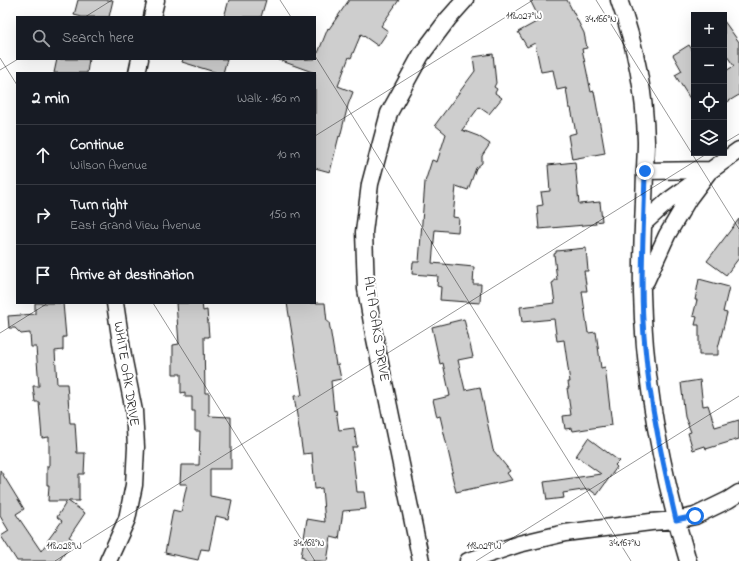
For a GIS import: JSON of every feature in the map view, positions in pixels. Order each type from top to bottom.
[{"type":"street","points":[[152,16],[156,0]]},
{"type":"street","name":"ALTA OAKS DRIVE","points":[[421,561],[366,290],[364,232],[370,184],[389,113],[421,55],[448,19],[465,0]]},
{"type":"street","points":[[619,0],[639,66],[644,104],[646,143],[642,292],[644,345],[650,396],[676,520],[688,561]]},
{"type":"street","points":[[137,72],[140,60]]},
{"type":"street","points":[[644,223],[668,201],[739,150]]},
{"type":"street","points":[[645,171],[710,170]]},
{"type":"street","points":[[642,292],[647,277],[667,235],[689,198],[710,170]]},
{"type":"street","name":"WHITE OAK DRIVE","points":[[108,561],[127,519],[134,484],[136,447],[134,411],[123,356],[115,304]]},
{"type":"street","points":[[468,561],[519,544],[565,533],[676,520],[700,515],[739,493]]},
{"type":"building","points":[[78,0],[113,0],[109,16],[74,15]]},
{"type":"building","points":[[229,0],[266,0],[261,16],[224,16]]},
{"type":"building","points":[[349,0],[399,0],[381,26],[388,31],[378,46],[361,34],[351,58],[349,57],[338,86],[353,92],[340,137],[339,136],[330,172],[316,168],[316,72],[279,60],[316,60],[316,52],[318,53],[328,28],[329,29]]},
{"type":"building","points":[[530,0],[567,0],[584,33],[587,48],[582,49],[591,92],[594,91],[605,153],[572,159],[568,135],[576,133],[571,108],[569,108],[566,88],[557,90],[553,70],[541,72],[535,43],[527,47],[518,32],[540,20]]},
{"type":"building","points":[[727,25],[739,42],[739,95],[727,102],[727,70],[734,66],[727,56]]},
{"type":"building","points":[[689,45],[691,48],[691,100],[675,75],[682,71],[673,55]]},
{"type":"building","points":[[493,54],[496,83],[494,87],[497,89],[495,93],[502,98],[489,114],[479,107],[462,130],[478,136],[490,144],[482,156],[482,163],[476,168],[468,190],[456,186],[453,217],[459,218],[458,232],[435,230],[432,263],[474,267],[473,284],[481,284],[480,303],[440,300],[441,287],[437,286],[438,276],[412,274],[413,262],[419,262],[425,182],[432,160],[437,162],[446,134],[435,125],[475,71],[473,57]]},
{"type":"building","points":[[57,60],[89,60],[87,72],[54,72]]},
{"type":"building","points":[[183,60],[227,60],[223,72],[215,72],[182,62]]},
{"type":"building","points":[[575,162],[579,204],[600,202],[602,221],[595,222],[596,224],[539,229],[537,206],[543,205],[541,192],[550,191],[548,165]]},
{"type":"building","points":[[739,219],[739,258],[726,275],[707,261]]},
{"type":"building","points":[[586,248],[588,271],[584,271],[587,291],[582,291],[588,333],[596,332],[601,368],[605,367],[612,425],[573,431],[572,428],[565,429],[563,416],[571,415],[567,388],[569,388],[568,382],[570,382],[564,340],[557,341],[554,319],[522,322],[520,307],[555,303],[552,283],[554,280],[557,280],[554,254],[556,251]]},
{"type":"building","points":[[699,279],[729,287],[723,312],[727,313],[718,348],[718,355],[699,355],[699,325],[695,325],[697,317],[693,316],[697,300],[695,300]]},
{"type":"building","points":[[325,303],[327,322],[329,322],[336,365],[338,364],[341,379],[331,381],[334,411],[336,410],[339,430],[354,428],[357,447],[352,447],[357,492],[364,492],[366,509],[343,511],[339,539],[331,537],[327,561],[304,561],[304,558],[301,557],[307,519],[325,522],[322,488],[315,489],[312,453],[303,454],[294,396],[302,395],[287,304]]},
{"type":"building","points":[[35,304],[63,304],[66,337],[63,337],[63,350],[55,351],[57,384],[67,384],[70,423],[75,423],[77,453],[85,453],[84,474],[79,474],[79,501],[68,501],[85,513],[69,537],[74,540],[59,561],[17,561],[1,536],[9,531],[0,516],[0,470],[24,509],[16,514],[41,551],[46,544],[48,548],[48,540],[62,521],[57,517],[67,501],[48,501],[49,485],[47,485],[47,466],[49,466],[49,437],[42,438],[39,402],[35,402],[33,386],[39,386],[36,347],[31,347],[30,333],[21,334],[15,328],[9,328],[8,316],[35,314]]},
{"type":"building","points":[[176,304],[202,304],[203,311],[207,310],[209,337],[204,337],[205,393],[209,393],[209,416],[231,417],[231,469],[210,469],[210,496],[232,500],[228,519],[216,516],[209,550],[201,549],[198,560],[165,553],[173,510],[181,512],[187,484],[180,484],[181,465],[199,465],[200,431],[195,431],[195,411],[192,411],[192,397],[185,397],[185,392],[181,393],[181,374],[173,374],[173,345],[179,344]]},
{"type":"building","points":[[464,319],[473,357],[458,360],[465,390],[480,387],[493,450],[510,471],[507,473],[512,480],[456,492],[440,416],[437,417],[433,400],[450,396],[443,363],[440,364],[432,327]]},
{"type":"building","points":[[700,380],[703,406],[708,405],[715,427],[739,420],[739,439],[706,449],[705,446],[693,450],[688,433],[691,432],[685,417],[681,383]]},
{"type":"building","points":[[588,438],[619,461],[615,465],[617,467],[597,495],[589,489],[563,493],[564,498],[547,500],[544,482],[601,474],[576,456]]},
{"type":"route","points":[[645,171],[642,292],[644,345],[650,396],[676,520],[695,516]]}]
